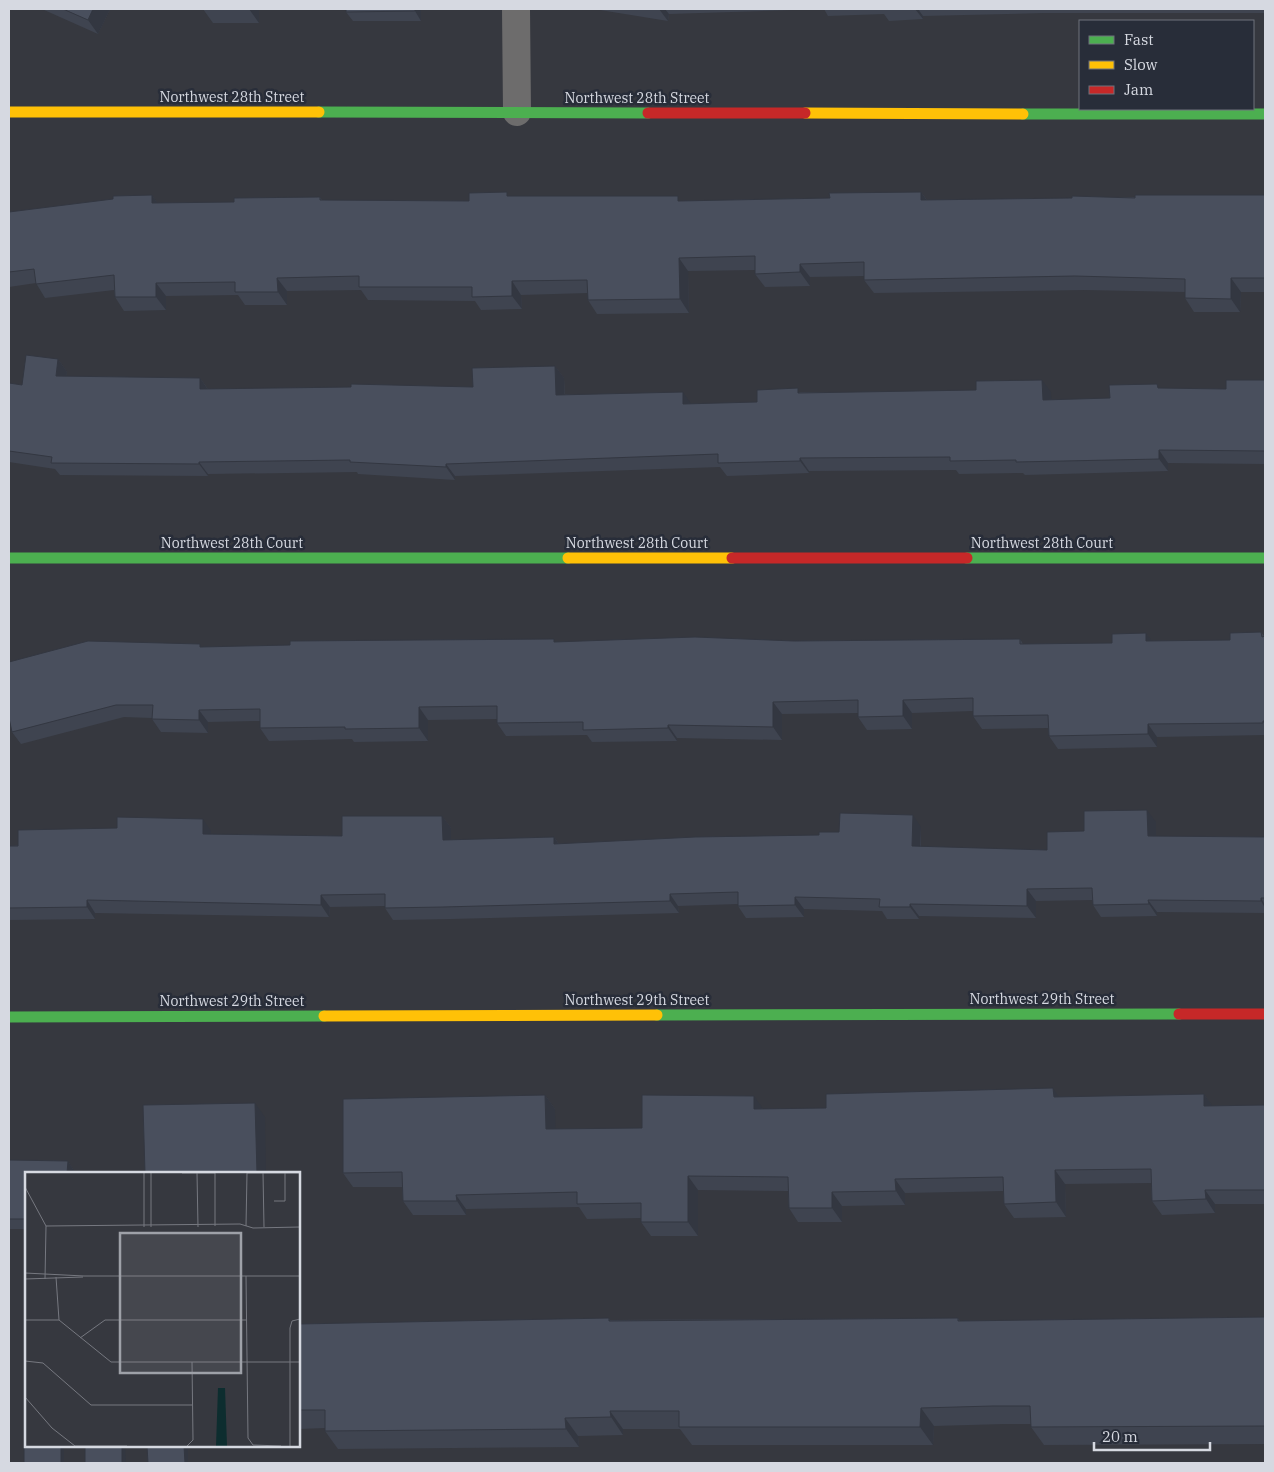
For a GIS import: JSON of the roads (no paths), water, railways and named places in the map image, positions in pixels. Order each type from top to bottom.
[{"type":"street","points":[[516,9],[517,112]]},
{"type":"street","name":"Northwest 28th Street","points":[[9,112],[1265,114]]},
{"type":"street","name":"Northwest 28th Court","points":[[9,558],[1265,558]]},
{"type":"street","name":"Northwest 29th Street","points":[[9,1016],[1265,1014]]}]
